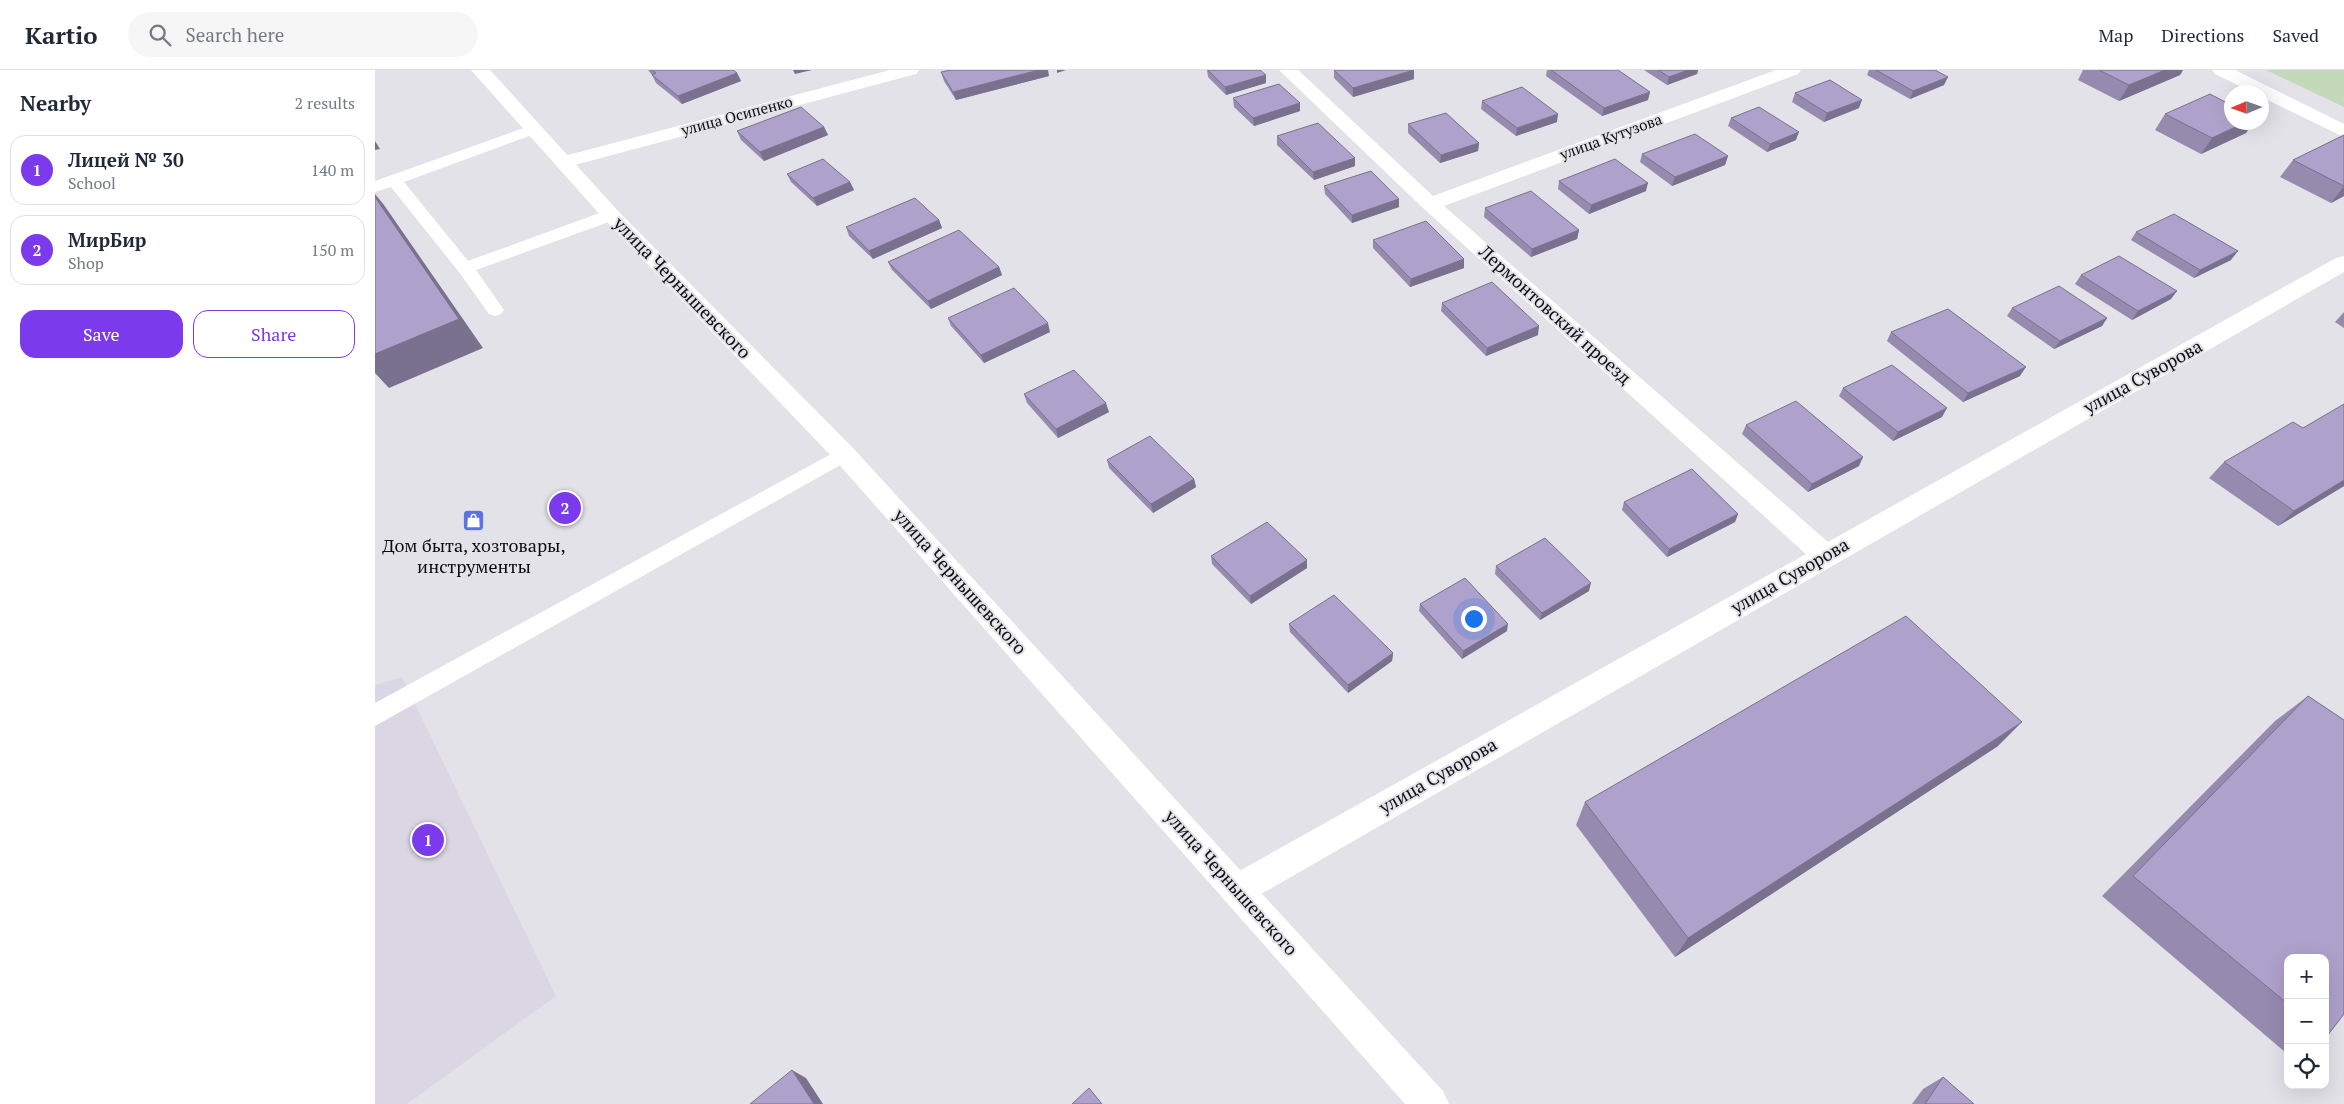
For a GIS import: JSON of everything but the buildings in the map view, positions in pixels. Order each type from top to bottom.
[{"type":"street","name":"улица Чернышевского","points":[[479,70],[535,129],[611,215],[844,454],[1430,1104]]},
{"type":"street","name":"улица Осипенко","points":[[564,162],[910,70]]},
{"type":"street","name":"Лермонтовский проезд","points":[[1288,70],[1430,204],[1826,556]]},
{"type":"street","name":"улица Кутузова","points":[[1430,204],[1792,70]]},
{"type":"street","points":[[2221,70],[2344,131]]},
{"type":"street","name":"улица Суворова","points":[[1237,890],[2344,263]]},
{"type":"lane","points":[[375,187],[535,129]]},
{"type":"lane","points":[[394,180],[465,268],[495,310]]},
{"type":"lane","points":[[465,268],[611,215]]},
{"type":"lane","points":[[375,715],[844,454]]},
{"type":"shaded area","points":[[402,677],[556,996],[407,1104],[375,1104],[375,685]]},
{"type":"green space","points":[[2266,70],[2344,70],[2344,107]]},
{"type":"place","name":"МирБир","points":[[565,508]]},
{"type":"place","name":"Дом быта, хозтовары, инструменты","points":[[474,521]]},
{"type":"place","name":"Лицей № 30","points":[[428,840]]}]
